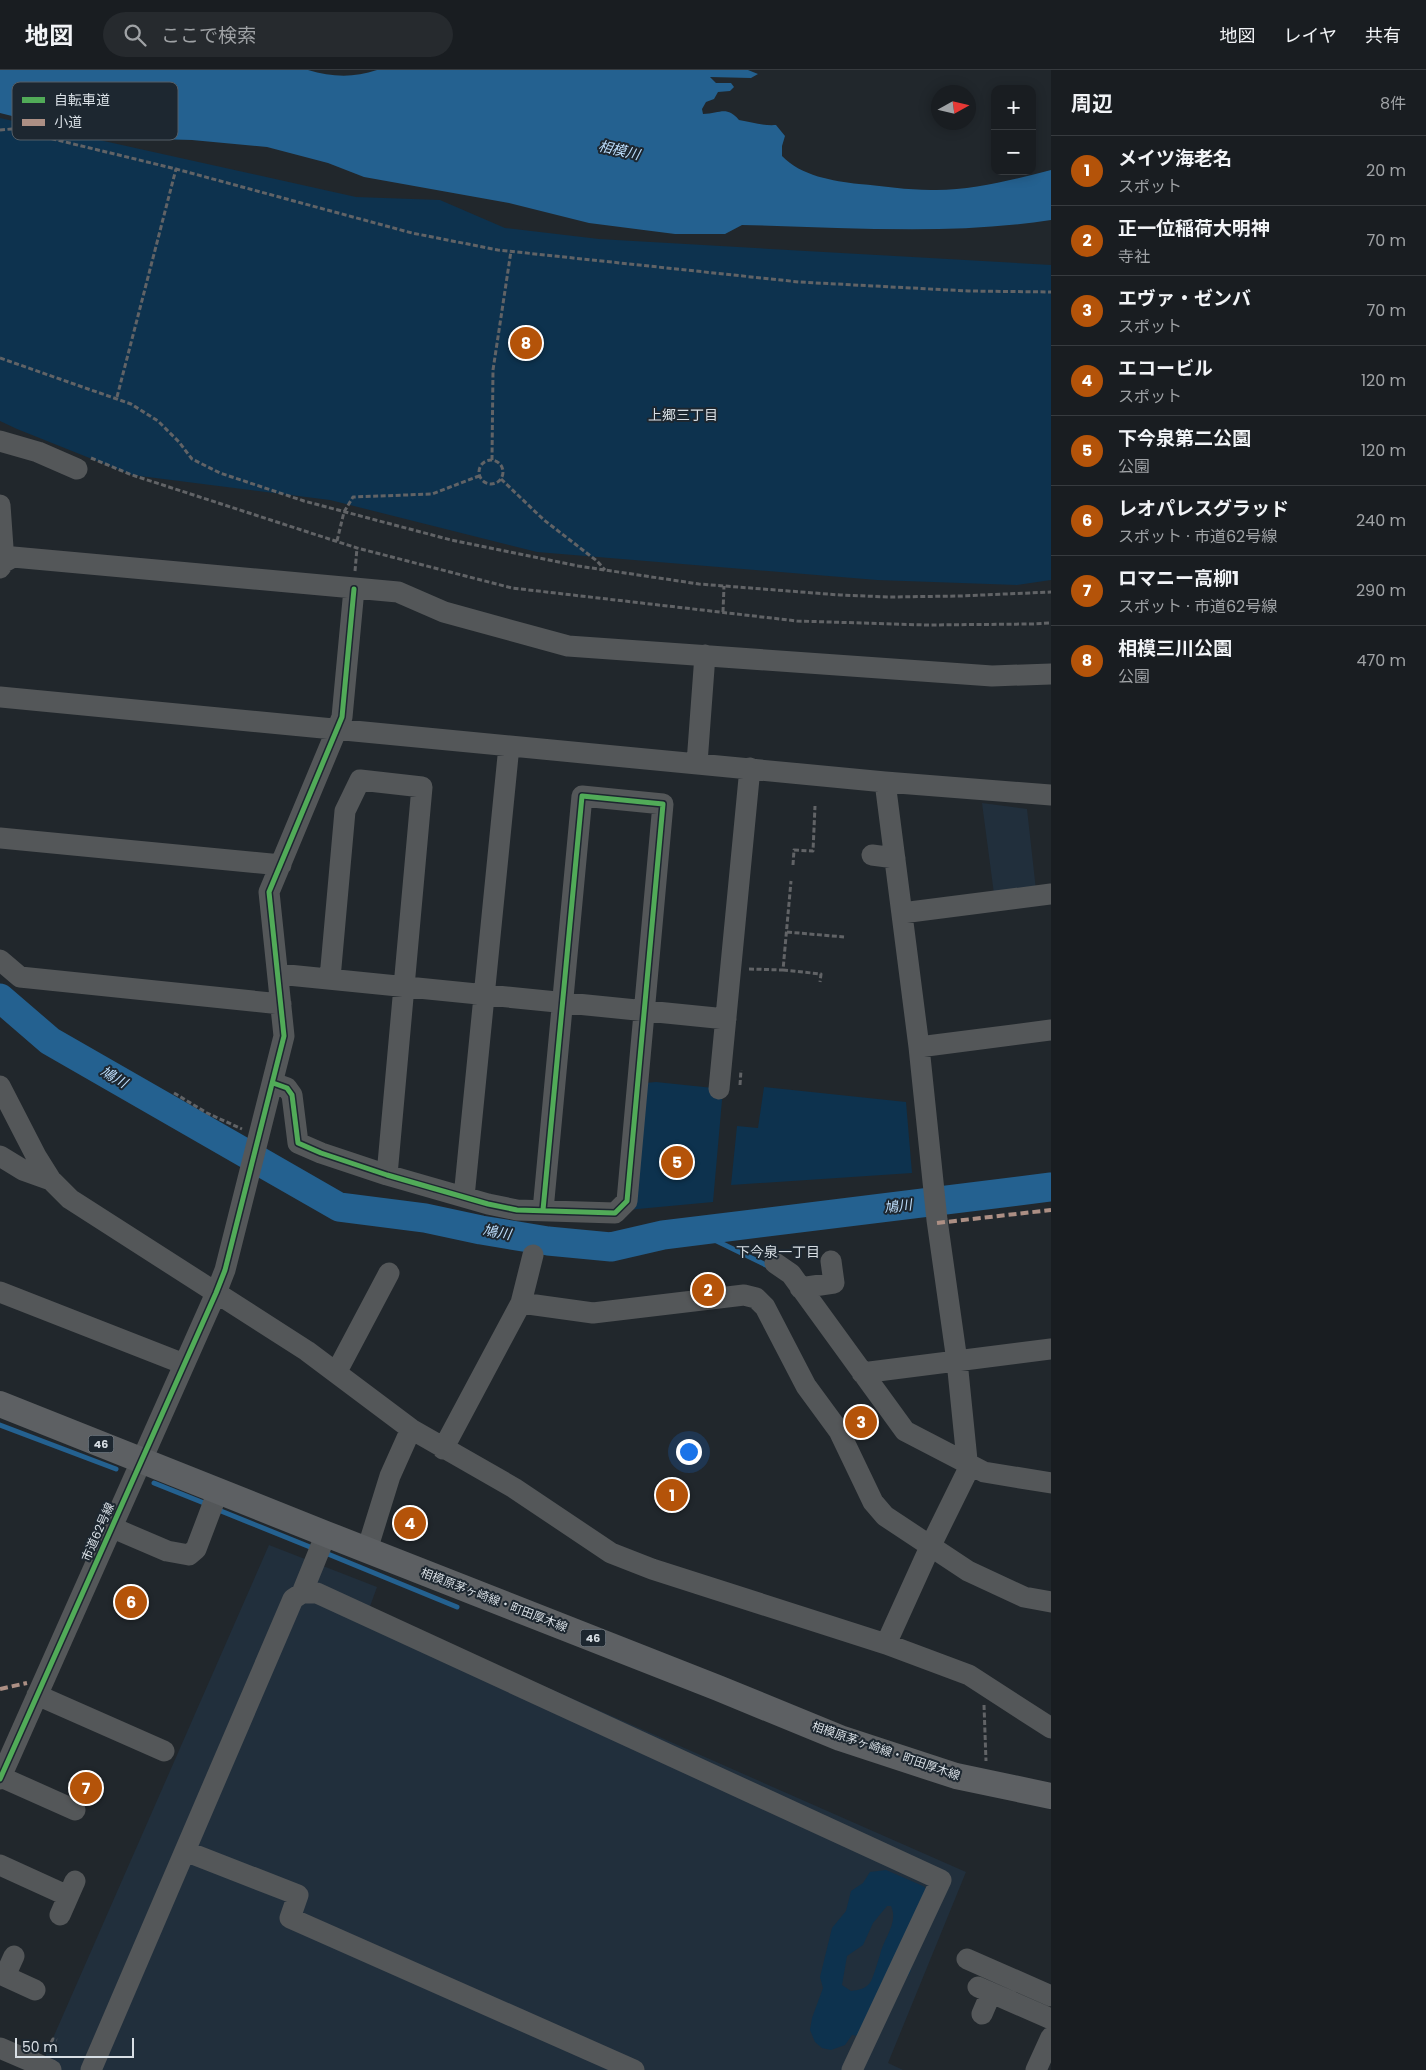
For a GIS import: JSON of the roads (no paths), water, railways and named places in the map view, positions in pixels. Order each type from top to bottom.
[{"type":"main road","name":"相模原茅ヶ崎線・町田厚木線","points":[[0,1404],[141,1460],[213,1504],[321,1547],[367,1550],[840,1738],[956,1776],[1051,1796]]},
{"type":"street","points":[[0,441],[80,462]]},
{"type":"street","points":[[0,505],[2,565]]},
{"type":"street","points":[[2,565],[13,557],[398,592],[444,612],[568,646],[992,676],[1051,674]]},
{"type":"street","name":"市道62号線","points":[[0,1778],[216,1293],[230,1253],[246,1191],[254,1135],[273,1083],[284,1036],[269,892],[342,718],[354,589]]},
{"type":"street","points":[[697,763],[704,656]]},
{"type":"street","points":[[0,697],[886,782],[1051,795]]},
{"type":"street","points":[[464,1197],[509,746]]},
{"type":"street","points":[[730,1087],[726,1019],[750,768]]},
{"type":"street","points":[[330,978],[346,811],[360,780],[422,786],[387,1175]]},
{"type":"street","points":[[886,782],[919,1048],[937,1220],[957,1360],[966,1472],[886,1644]]},
{"type":"street","points":[[273,1083],[287,1088],[294,1100],[298,1143],[321,1153],[387,1175],[517,1210],[615,1214],[627,1201],[663,804],[582,796],[543,1210]]},
{"type":"street","points":[[0,838],[281,865]]},
{"type":"street","points":[[872,855],[895,858]]},
{"type":"street","points":[[902,913],[1051,894]]},
{"type":"street","points":[[0,960],[20,977],[281,1004]]},
{"type":"street","points":[[278,974],[726,1019]]},
{"type":"street","points":[[919,1048],[1051,1030]]},
{"type":"street","points":[[0,1086],[36,1156],[51,1180],[70,1199],[307,1351],[411,1429],[514,1488],[611,1553],[652,1569],[886,1644],[969,1675],[1051,1728]]},
{"type":"street","points":[[0,1156],[23,1170],[51,1180]]},
{"type":"street","points":[[443,1449],[521,1303],[533,1255]]},
{"type":"street","points":[[800,1288],[834,1283],[831,1262]]},
{"type":"street","points":[[775,1263],[786,1269],[905,1431],[966,1472],[984,1472],[1051,1482]]},
{"type":"street","points":[[336,1373],[389,1273]]},
{"type":"street","points":[[0,1292],[184,1364]]},
{"type":"street","points":[[521,1303],[593,1313],[744,1295],[756,1298],[766,1307],[806,1386],[839,1431],[873,1502],[885,1516],[968,1571],[1024,1597],[1051,1602]]},
{"type":"street","points":[[862,1373],[1051,1349]]},
{"type":"street","points":[[367,1550],[390,1476],[411,1429]]},
{"type":"street","points":[[111,1527],[172,1552],[189,1555],[196,1549],[213,1504]]},
{"type":"street","points":[[302,1593],[321,1547]]},
{"type":"street","points":[[91,2070],[293,1599],[302,1593],[317,1592],[940,1880],[852,2070]]},
{"type":"street","points":[[37,1695],[164,1751]]},
{"type":"street","points":[[0,1778],[75,1810]]},
{"type":"street","points":[[185,1851],[298,1895],[290,1918],[634,2070]]},
{"type":"street","points":[[0,1865],[68,1897]]},
{"type":"street","points":[[14,1956],[2,1975],[35,1990]]},
{"type":"street","points":[[967,1959],[1051,1996]]},
{"type":"street","points":[[982,2014],[984,1990],[1051,2020]]},
{"type":"street","points":[[1036,2070],[1051,2037]]},
{"type":"street","points":[[0,2048],[51,2070]]},
{"type":"water","name":"相模川","points":[[0,70],[308,70],[342,76],[377,70],[748,70],[758,74],[751,78],[710,77],[716,83],[731,83],[734,87],[730,91],[718,92],[714,99],[706,102],[702,109],[703,114],[722,111],[734,115],[739,120],[776,125],[785,136],[782,156],[808,173],[859,184],[904,189],[946,190],[976,187],[1036,175],[1051,170],[1051,220],[1013,225],[935,229],[858,229],[742,225],[725,234],[675,234],[589,223],[509,203],[364,177],[328,163],[267,147],[178,140],[178,82],[12,82],[12,116],[0,113]]},
{"type":"waterway","name":"鳩川","points":[[0,998],[50,1041],[339,1207],[425,1218],[481,1230],[548,1241],[611,1247],[663,1235],[1051,1187]]},
{"type":"waterway","points":[[696,1231],[770,1267]]},
{"type":"waterway","points":[[0,1425],[116,1469]]},
{"type":"waterway","points":[[154,1483],[209,1505]]},
{"type":"waterway","points":[[216,1509],[315,1549]]},
{"type":"waterway","points":[[323,1552],[457,1607]]},
{"type":"place","name":"相模三川公園","points":[[526,343]]},
{"type":"place","name":"下今泉第二公園","points":[[677,1162]]},
{"type":"place","name":"正一位稲荷大明神","points":[[708,1290]]},
{"type":"place","name":"エヴァ・ゼンバ","points":[[861,1422]]},
{"type":"place","name":"メイツ海老名","points":[[672,1495]]},
{"type":"place","name":"エコービル","points":[[410,1523]]},
{"type":"place","name":"レオパレスグラッド","points":[[131,1602]]},
{"type":"place","name":"ロマニー高柳1","points":[[86,1788]]},
{"type":"district","name":"上郷三丁目","points":[[683,415]]},
{"type":"district","name":"下今泉一丁目","points":[[778,1252]]}]
